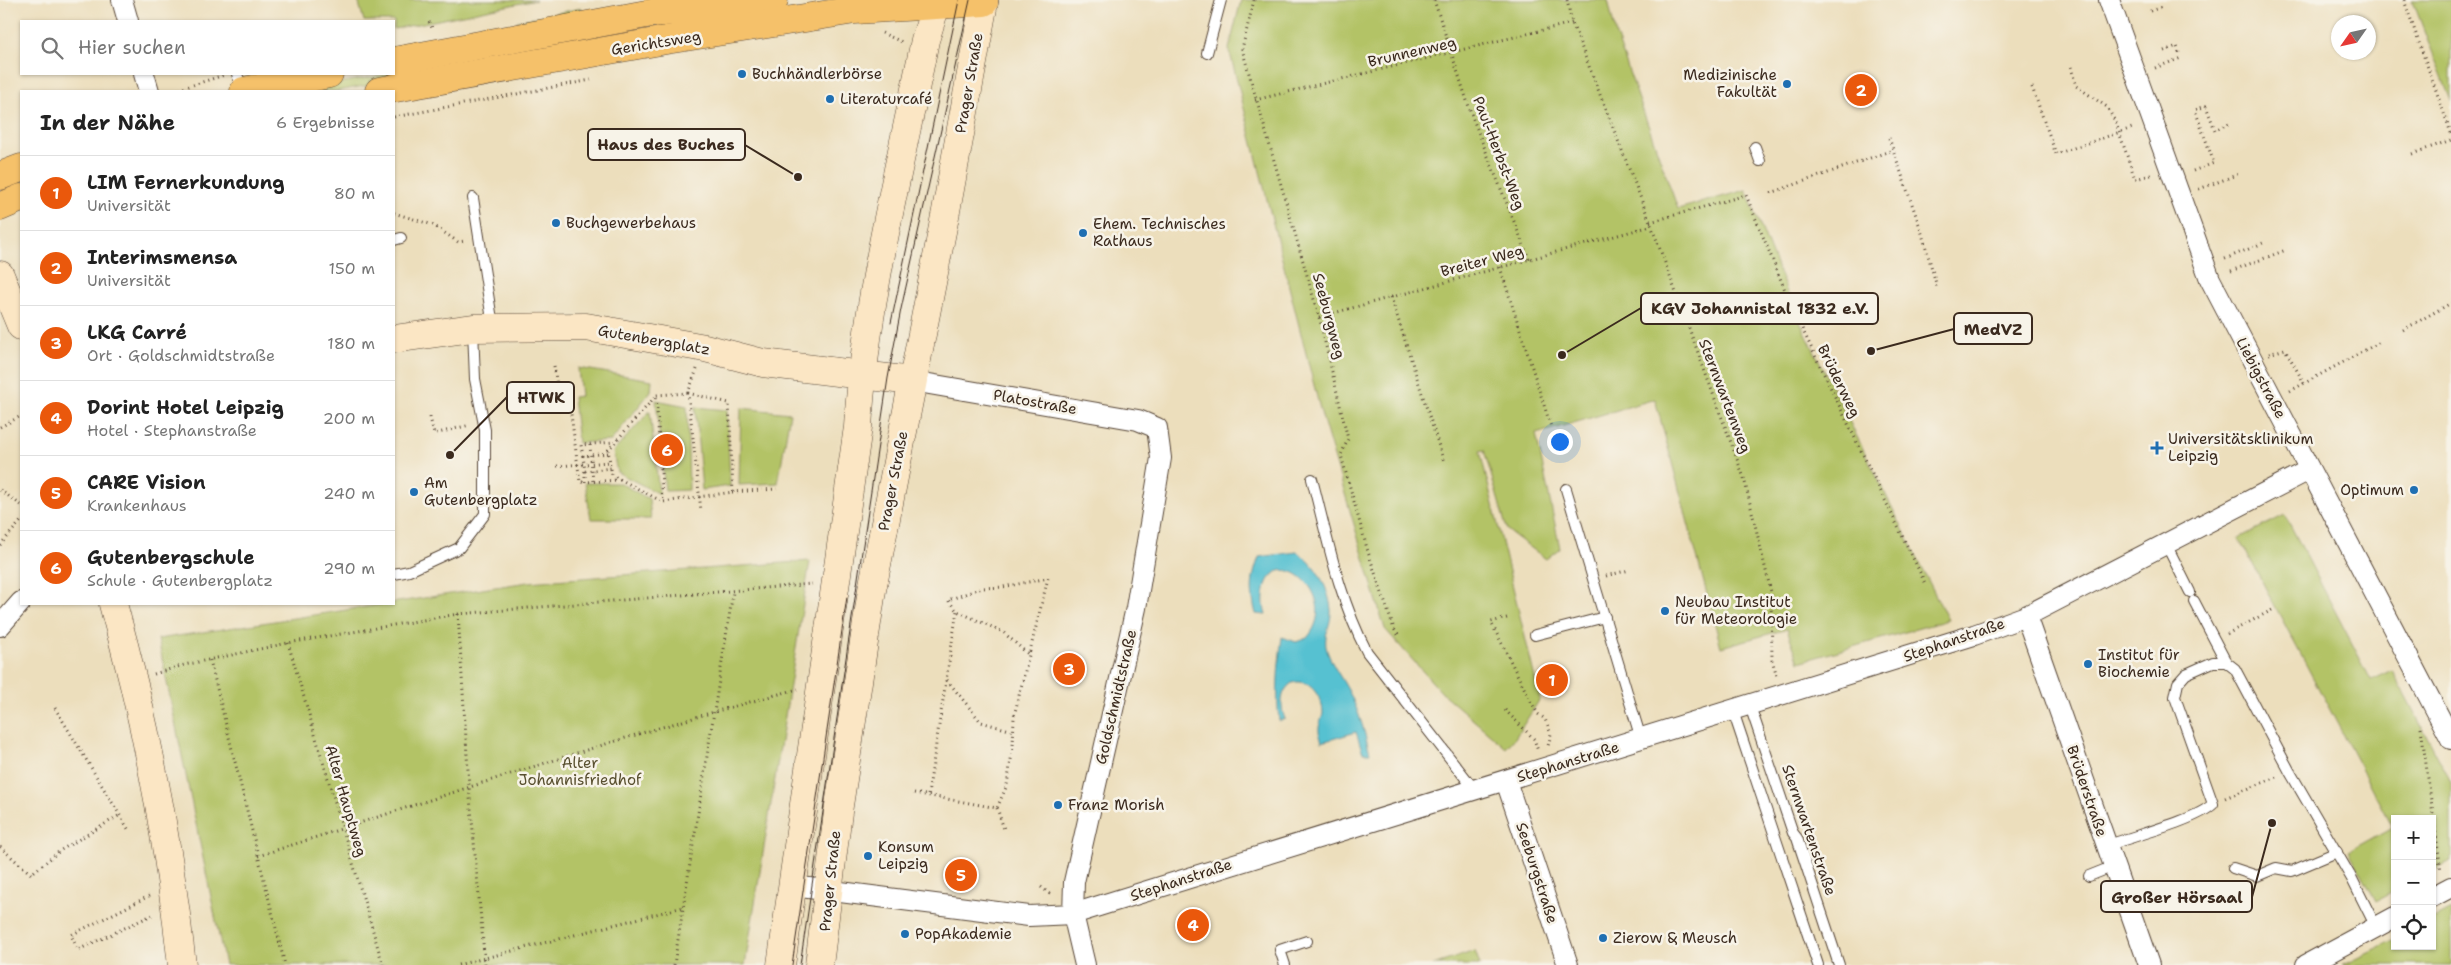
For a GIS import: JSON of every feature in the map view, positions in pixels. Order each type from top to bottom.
[{"type":"main road","name":"Gerichtsweg","points":[[395,61],[652,13],[723,7],[855,10],[936,2],[984,1]]},
{"type":"main road","name":"Prager Straße","points":[[819,965],[838,812],[872,590],[946,211],[984,1]]},
{"type":"main road","points":[[781,965],[858,427],[861,376],[882,252],[925,40],[936,2]]},
{"type":"main road","name":"Gerichtsweg","points":[[385,90],[666,40],[775,8]]},
{"type":"main road","points":[[248,90],[324,75]]},
{"type":"main road","points":[[0,176],[20,168]]},
{"type":"main road","points":[[0,207],[20,198]]},
{"type":"main road","points":[[0,275],[20,324]]},
{"type":"main road","name":"Gutenbergplatz","points":[[395,339],[483,327],[586,327],[705,348],[763,363],[912,381]]},
{"type":"main road","points":[[113,605],[134,680],[174,894],[182,965]]},
{"type":"street","points":[[122,0],[128,20]]},
{"type":"street","name":"Liebigstraße","points":[[2110,0],[2210,279],[2451,739]]},
{"type":"street","points":[[144,75],[150,90]]},
{"type":"street","name":"Platostraße","points":[[912,381],[1138,420],[1157,428]]},
{"type":"street","name":"Goldschmidtstraße","points":[[1085,965],[1073,914],[1074,882],[1136,608],[1161,458],[1157,428]]},
{"type":"street","name":"Stephanstraße","points":[[793,886],[1030,916],[1073,914],[1474,789],[1506,781],[1540,759],[1641,739],[1974,635],[2026,616],[2309,470]]},
{"type":"street","points":[[0,626],[20,603]]},
{"type":"street","name":"Brüderstraße","points":[[2026,616],[2149,965]]},
{"type":"street","name":"Seeburgstraße","points":[[1506,781],[1568,965]]},
{"type":"street","points":[[2306,965],[2391,919]]},
{"type":"lane","points":[[1207,53],[1221,0]]},
{"type":"lane","points":[[237,75],[243,90]]},
{"type":"lane","points":[[1755,147],[1760,161]]},
{"type":"lane","points":[[395,574],[409,571],[459,548],[485,514],[483,422],[475,379],[483,327],[480,238],[473,198]]},
{"type":"lane","points":[[1312,479],[1333,560],[1356,631],[1367,652],[1474,789]]},
{"type":"lane","points":[[1566,489],[1641,739]]},
{"type":"lane","points":[[2166,544],[2226,662],[2235,669],[2290,772],[2337,852],[2376,927]]},
{"type":"lane","points":[[1535,635],[1605,617]]},
{"type":"lane","points":[[2106,846],[2189,817],[2206,810],[2212,804],[2175,697],[2178,683],[2186,674],[2213,662],[2226,662]]},
{"type":"lane","points":[[1741,709],[1818,965]]},
{"type":"lane","name":"Sternwartenstraße","points":[[1741,709],[1793,833],[1797,838],[1839,965]]},
{"type":"lane","points":[[2234,868],[2257,876],[2276,868],[2292,871],[2337,852]]},
{"type":"lane","points":[[2089,876],[2114,866]]},
{"type":"lane","points":[[1285,965],[1280,950],[1307,941]]},
{"type":"path","name":"Seeburgweg","points":[[1254,0],[1242,49],[1255,100],[1319,317],[1348,439],[1341,455],[1368,552],[1394,629],[1399,636]]},
{"type":"path","name":"Paul-Herbst-Weg","points":[[1434,0],[1473,119],[1529,259]]},
{"type":"path","name":"Sternwartenweg","points":[[1568,0],[1572,23],[1650,224],[1744,478],[1771,592],[1772,660],[1783,695]]},
{"type":"path","points":[[2404,0],[2451,133]]},
{"type":"path","points":[[2150,11],[2162,7]]},
{"type":"path","points":[[429,22],[433,30]]},
{"type":"path","name":"Brunnenweg","points":[[1255,100],[1451,54],[1572,23]]},
{"type":"path","points":[[876,30],[903,43]]},
{"type":"path","points":[[2164,51],[2177,46],[2179,53]]},
{"type":"path","points":[[2155,68],[2181,58]]},
{"type":"path","points":[[2071,67],[2076,86],[2107,108],[2119,132],[2135,179],[2144,177]]},
{"type":"path","points":[[177,90],[226,75]]},
{"type":"path","points":[[2032,87],[2056,154],[2127,129]]},
{"type":"path","points":[[395,117],[452,106]]},
{"type":"path","points":[[2193,171],[2214,163],[2195,110],[2206,106],[2215,130],[2230,123]]},
{"type":"path","points":[[1889,138],[1921,230],[1937,287]]},
{"type":"path","points":[[2412,154],[2451,140]]},
{"type":"path","points":[[1772,193],[1893,150]]},
{"type":"path","points":[[2199,189],[2239,174]]},
{"type":"path","name":"Brüderweg","points":[[1650,224],[1746,195],[1794,312],[1925,583]]},
{"type":"path","points":[[395,213],[433,224],[458,242],[480,238]]},
{"type":"path","name":"Breiter Weg","points":[[1319,317],[1650,224]]},
{"type":"path","points":[[2225,259],[2263,243]]},
{"type":"path","points":[[2231,271],[2286,250]]},
{"type":"path","points":[[1500,267],[1551,427]]},
{"type":"path","points":[[1391,297],[1444,462]]},
{"type":"path","points":[[2403,330],[2451,303]]},
{"type":"path","points":[[2296,387],[2382,341]]},
{"type":"path","points":[[2276,352],[2285,349],[2304,383]]},
{"type":"path","points":[[554,366],[558,400],[569,400],[580,482],[621,480]]},
{"type":"path","points":[[694,378],[688,393],[701,511]]},
{"type":"path","points":[[732,492],[729,403],[688,393],[656,396],[608,450],[612,475],[663,502],[732,492],[777,489]]},
{"type":"path","points":[[656,396],[663,502]]},
{"type":"path","points":[[0,427],[20,417]]},
{"type":"path","points":[[430,417],[434,434],[483,422]]},
{"type":"path","points":[[575,446],[615,442]]},
{"type":"path","points":[[590,444],[593,482]]},
{"type":"path","points":[[581,445],[585,482]]},
{"type":"path","points":[[583,456],[608,453]]},
{"type":"path","points":[[557,466],[610,462]]},
{"type":"path","points":[[585,471],[611,468]]},
{"type":"path","points":[[0,490],[20,504]]},
{"type":"path","points":[[0,546],[20,522]]},
{"type":"path","points":[[1593,580],[1630,570]]},
{"type":"path","points":[[1004,829],[997,808],[1007,785],[1013,747],[1012,731],[1014,716],[1048,578],[1002,587],[982,588],[948,600],[957,611],[1003,632],[1029,655]]},
{"type":"path","points":[[154,674],[288,644],[458,614],[816,584]]},
{"type":"path","points":[[674,965],[733,592]]},
{"type":"path","points":[[2215,640],[2272,610]]},
{"type":"path","points":[[928,796],[957,611]]},
{"type":"path","points":[[458,614],[469,786],[485,965]]},
{"type":"path","points":[[1507,618],[1491,622],[1530,700],[1538,714],[1545,719],[1551,734],[1548,746],[1540,759]]},
{"type":"path","name":"Alter Hauptweg","points":[[288,644],[383,965]]},
{"type":"path","points":[[210,660],[285,965]]},
{"type":"path","points":[[946,679],[981,722],[1012,731]]},
{"type":"path","points":[[258,856],[469,786],[714,711],[800,688]]},
{"type":"path","points":[[55,708],[130,832]]},
{"type":"path","points":[[1505,710],[1534,739],[1540,759]]},
{"type":"path","points":[[2421,726],[2442,892]]},
{"type":"path","points":[[2212,804],[2290,772]]},
{"type":"path","points":[[914,793],[997,808]]},
{"type":"path","points":[[0,846],[31,874],[61,850],[120,816]]},
{"type":"path","points":[[174,894],[78,950],[71,935],[174,894]]},
{"type":"path","points":[[458,965],[683,907]]},
{"type":"green space","points":[[358,0],[536,0],[395,29],[395,20],[364,20]]},
{"type":"green space","points":[[1241,0],[1608,0],[1616,35],[1678,209],[1746,190],[1795,312],[1948,620],[1799,662],[1787,629],[1721,647],[1655,399],[1536,434],[1560,548],[1546,559],[1507,530],[1484,450],[1480,451],[1540,699],[1515,738],[1506,748],[1442,693],[1385,629],[1321,413],[1229,49]]},
{"type":"green space","points":[[2412,0],[2451,0],[2451,101],[2414,4]]},
{"type":"green space","points":[[582,8],[579,15],[521,28],[517,21]]},
{"type":"green space","points":[[439,72],[343,90],[300,90],[383,75],[395,75]]},
{"type":"green space","points":[[578,368],[652,380],[651,391],[611,441],[578,443],[573,397],[581,396]]},
{"type":"green space","points":[[656,400],[687,406],[689,490],[665,491]]},
{"type":"green space","points":[[695,407],[727,410],[730,486],[702,490]]},
{"type":"green space","points":[[741,408],[790,413],[778,483],[739,485]]},
{"type":"green space","points":[[650,411],[659,494],[617,472],[613,452]]},
{"type":"green space","points":[[585,483],[620,483],[649,499],[651,519],[591,519]]},
{"type":"green space","points":[[2285,515],[2371,680],[2392,670],[2451,782],[2451,861],[2436,869],[2436,815],[2391,815],[2391,825],[2239,538]]},
{"type":"green space","name":"Alter Johannisfriedhof","points":[[810,561],[745,965],[225,965],[158,639],[379,605],[395,605],[395,602],[528,582]]},
{"type":"green space","points":[[2391,828],[2391,893],[2376,901],[2349,851]]},
{"type":"green space","points":[[2451,910],[2451,965],[2342,965],[2391,941],[2391,950],[2436,950],[2436,918]]},
{"type":"green space","points":[[1475,951],[1480,965],[1433,965]]},
{"type":"water","points":[[1297,552],[1316,569],[1328,593],[1331,615],[1326,635],[1327,651],[1355,704],[1370,753],[1363,753],[1356,732],[1322,742],[1319,729],[1323,714],[1322,706],[1314,690],[1304,683],[1292,683],[1285,690],[1282,699],[1282,709],[1285,719],[1279,721],[1278,679],[1282,637],[1296,642],[1307,638],[1316,623],[1317,607],[1313,593],[1305,581],[1295,573],[1284,570],[1274,574],[1266,585],[1264,608],[1266,615],[1256,614],[1252,585],[1259,557]]},
{"type":"tram line","points":[[891,323],[959,0]]},
{"type":"tram line","points":[[800,965],[888,378],[901,309],[970,0]]},
{"type":"tram line","points":[[792,965],[847,597]]},
{"type":"place","name":"Buchhändlerbörse","points":[[742,74]]},
{"type":"place","name":"Medizinische Fakultät","points":[[1787,84]]},
{"type":"place","name":"Interimsmensa","points":[[1861,90]]},
{"type":"place","name":"Literaturcafé","points":[[830,99]]},
{"type":"place","name":"Haus des Buches","points":[[798,177]]},
{"type":"place","name":"Buchgewerbehaus","points":[[556,223]]},
{"type":"place","name":"Ehem. Technisches Rathaus","points":[[1083,233]]},
{"type":"place","name":"MedVZ","points":[[1871,351]]},
{"type":"place","name":"KGV Johannistal 1832 e.V.","points":[[1562,355]]},
{"type":"place","name":"Universitätsklinikum Leipzig","points":[[2157,448]]},
{"type":"place","name":"Gutenbergschule","points":[[667,450]]},
{"type":"place","name":"HTWK","points":[[450,455]]},
{"type":"place","name":"Optimum","points":[[2414,490]]},
{"type":"place","name":"Am Gutenbergplatz","points":[[414,492]]},
{"type":"place","name":"Neubau Institut für Meteorologie","points":[[1665,611]]},
{"type":"place","name":"Institut für Biochemie","points":[[2088,664]]},
{"type":"place","name":"LKG Carré","points":[[1069,669]]},
{"type":"place","name":"LIM Fernerkundung","points":[[1552,680]]},
{"type":"place","name":"Franz Morish","points":[[1058,805]]},
{"type":"place","name":"Großer Hörsaal","points":[[2272,823]]},
{"type":"place","name":"Konsum Leipzig","points":[[868,856]]},
{"type":"place","name":"CARE Vision","points":[[961,875]]},
{"type":"place","name":"Dorint Hotel Leipzig","points":[[1193,925]]},
{"type":"place","name":"PopAkademie","points":[[905,934]]},
{"type":"place","name":"Zierow & Meusch","points":[[1603,938]]}]
